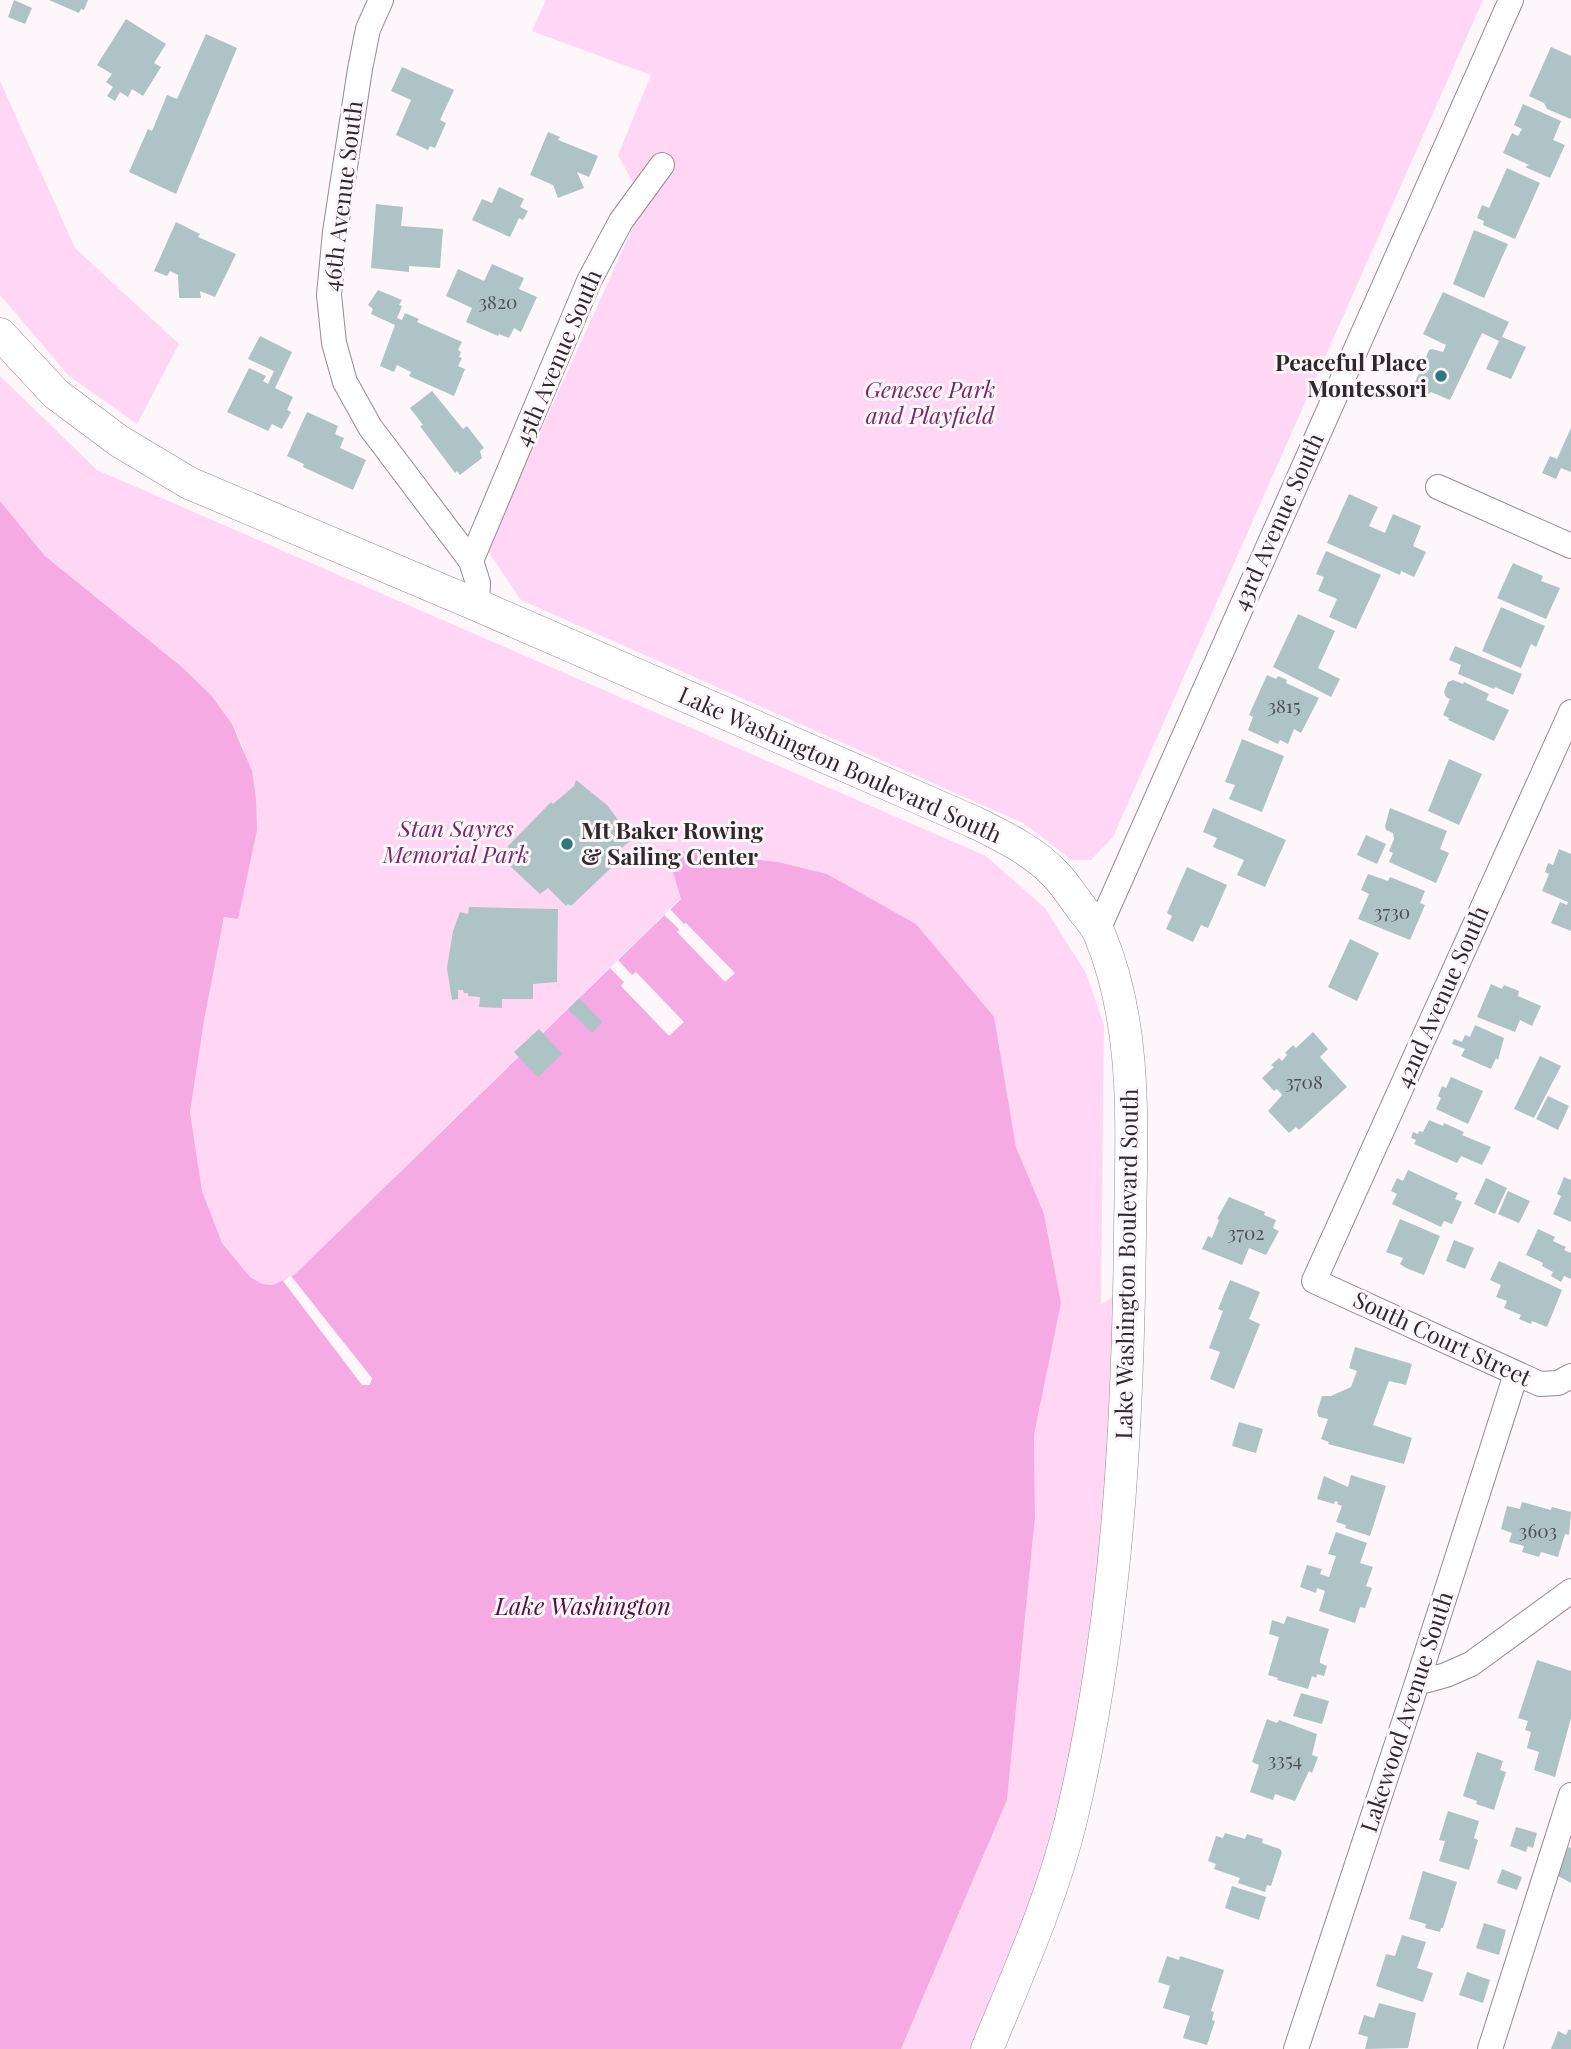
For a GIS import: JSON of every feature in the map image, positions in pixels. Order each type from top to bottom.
[{"type":"main road","name":"Lake Washington Boulevard South","points":[[0,334],[56,394],[119,442],[189,483],[956,814],[1015,843],[1055,873],[1098,930],[1119,992],[1130,1063],[1129,1297],[1123,1475],[1110,1599],[1089,1728],[1070,1822],[1038,1924],[987,2049]]},
{"type":"street","name":"46th Avenue South","points":[[381,0],[368,29],[360,69],[335,232],[329,295],[334,343],[345,382],[370,427],[471,561],[478,583],[477,606]]},
{"type":"street","name":"43rd Avenue South","points":[[1098,930],[1511,0]]},
{"type":"street","name":"45th Avenue South","points":[[471,561],[589,281],[621,221],[662,165]]},
{"type":"street","points":[[1438,487],[1571,546]]},
{"type":"street","name":"42nd Avenue South","points":[[1314,1281],[1571,712]]},
{"type":"street","name":"South Court Street","points":[[1314,1281],[1540,1384],[1558,1383],[1571,1376]]},
{"type":"street","name":"Lakewood Avenue South","points":[[1296,2049],[1516,1374]]},
{"type":"street","points":[[1417,1683],[1471,1664],[1571,1591]]},
{"type":"street","points":[[1490,2049],[1571,1795]]},
{"type":"green space","name":"Genesee Park and Playfield","points":[[546,0],[1483,0],[1113,837],[1091,860],[1072,860],[1023,823],[521,600],[487,550],[644,203],[618,155],[651,75],[532,31]]},
{"type":"green space","points":[[0,81],[75,248],[179,344],[137,424],[69,376],[0,295]]},
{"type":"green space","name":"Stan Sayres Memorial Park","points":[[0,376],[97,470],[986,856],[1045,908],[1086,973],[1104,1025],[1101,1305],[1130,1284],[1089,1728],[987,2049],[901,2049],[1007,1800],[1035,1517],[1034,1435],[1061,1303],[1044,1214],[1016,1147],[993,1017],[916,924],[827,874],[778,862],[666,850],[681,898],[294,1275],[273,1285],[262,1284],[250,1277],[222,1243],[202,1191],[190,1112],[224,917],[237,919],[244,749],[232,724],[211,695],[182,667],[45,556],[0,501]]},
{"type":"water","name":"Lake Washington","points":[[0,501],[45,556],[182,667],[211,695],[232,724],[252,771],[257,830],[238,919],[224,917],[190,1112],[202,1191],[222,1243],[250,1277],[262,1284],[273,1285],[294,1275],[681,899],[666,849],[778,862],[827,874],[916,924],[994,1017],[1016,1147],[1044,1214],[1061,1303],[1034,1435],[1035,1517],[1007,1800],[901,2049],[0,2049]]},
{"type":"pier","points":[[670,909],[735,973],[725,982],[664,915]]},
{"type":"pier","points":[[618,960],[632,975],[636,972],[684,1022],[669,1036],[621,986],[624,982],[610,968]]},
{"type":"pier","points":[[291,1276],[372,1378],[370,1385],[362,1385],[283,1281]]},
{"type":"building","points":[[14,0],[32,8],[25,24],[8,17]]},
{"type":"building","points":[[49,0],[88,0],[84,10],[81,9],[79,13]]},
{"type":"building","points":[[126,19],[166,44],[154,63],[161,67],[143,96],[132,89],[128,97],[120,92],[115,101],[107,96],[113,87],[106,82],[112,74],[97,65]]},
{"type":"building","points":[[206,34],[237,48],[176,194],[129,172],[148,129],[152,131],[167,95],[177,99]]},
{"type":"building","points":[[1551,47],[1571,56],[1571,119],[1547,109],[1544,103],[1529,96]]},
{"type":"building","points":[[402,67],[454,90],[440,120],[446,123],[435,148],[430,146],[428,150],[396,135],[411,100],[391,91]]},
{"type":"building","points":[[1523,104],[1561,121],[1553,140],[1565,145],[1550,178],[1503,153],[1512,133],[1518,136],[1522,129],[1514,125]]},
{"type":"building","points":[[548,132],[560,137],[558,140],[598,156],[589,177],[577,172],[584,188],[558,198],[553,185],[530,175]]},
{"type":"building","points":[[1507,168],[1540,183],[1515,239],[1483,225],[1484,221],[1477,218],[1482,205],[1489,208]]},
{"type":"building","points":[[499,187],[524,199],[520,207],[528,211],[523,220],[519,218],[510,237],[472,220],[482,199],[492,203]]},
{"type":"building","points":[[376,204],[403,207],[401,226],[443,229],[440,268],[409,266],[409,272],[371,268]]},
{"type":"building","points":[[176,222],[200,234],[198,237],[236,254],[215,297],[200,291],[201,298],[179,298],[178,275],[170,271],[167,276],[154,271]]},
{"type":"building","points":[[1474,230],[1508,244],[1484,298],[1453,284]]},
{"type":"building","points":[[492,264],[524,278],[519,289],[537,297],[521,332],[514,328],[509,338],[466,322],[472,308],[446,296],[458,269],[484,281]]},
{"type":"building","points":[[378,290],[402,300],[397,318],[402,320],[405,313],[419,319],[417,322],[462,342],[458,350],[461,352],[459,357],[462,358],[458,366],[465,369],[454,396],[409,376],[411,372],[397,365],[394,372],[380,366],[395,325],[371,314],[373,309],[368,305]]},
{"type":"building","points":[[1443,292],[1509,322],[1502,337],[1526,347],[1511,379],[1486,369],[1499,341],[1482,333],[1450,400],[1431,392],[1425,397],[1416,394],[1414,385],[1429,350],[1443,352],[1446,345],[1423,334]]},
{"type":"building","points":[[260,336],[292,352],[275,388],[293,397],[287,410],[291,412],[282,429],[272,424],[268,431],[227,412],[249,368],[266,376],[263,381],[268,384],[274,371],[248,359]]},
{"type":"building","points":[[432,391],[463,429],[467,426],[484,448],[480,451],[482,458],[460,475],[457,471],[455,473],[410,408]]},
{"type":"building","points":[[307,412],[338,426],[335,434],[344,438],[340,448],[366,460],[353,490],[303,467],[304,464],[287,456]]},
{"type":"building","points":[[1571,428],[1571,472],[1561,468],[1556,479],[1542,473],[1550,456],[1557,459]]},
{"type":"building","points":[[1349,494],[1378,507],[1369,526],[1385,533],[1393,514],[1421,526],[1413,546],[1426,552],[1414,577],[1401,571],[1400,575],[1327,543]]},
{"type":"building","points":[[1326,551],[1381,575],[1356,629],[1329,617],[1337,599],[1318,591],[1324,577],[1316,574]]},
{"type":"building","points":[[1513,563],[1543,576],[1541,581],[1560,588],[1546,619],[1497,598]]},
{"type":"building","points":[[1501,607],[1545,626],[1536,647],[1531,644],[1521,668],[1482,651]]},
{"type":"building","points":[[1298,614],[1335,631],[1318,668],[1340,679],[1331,697],[1273,667]]},
{"type":"building","points":[[1455,646],[1522,674],[1513,695],[1458,674],[1461,665],[1449,660]]},
{"type":"building","points":[[1267,675],[1276,679],[1278,676],[1287,680],[1286,683],[1319,698],[1301,733],[1294,729],[1288,744],[1280,740],[1278,744],[1248,730],[1253,717],[1249,715]]},
{"type":"building","points":[[1453,680],[1463,684],[1464,682],[1489,694],[1486,700],[1509,710],[1494,741],[1448,720],[1449,718],[1443,715],[1450,699],[1444,692],[1448,682]]},
{"type":"building","points":[[1242,739],[1284,756],[1262,812],[1229,799],[1235,785],[1225,782]]},
{"type":"building","points":[[1449,759],[1482,774],[1459,825],[1428,811]]},
{"type":"building","name":"Mt Baker Rowing & Sailing Center","points":[[576,780],[607,805],[630,841],[607,860],[612,867],[571,906],[566,906],[548,888],[540,894],[511,867],[508,846],[551,802],[553,804],[574,786]]},
{"type":"building","points":[[1213,808],[1286,840],[1265,887],[1237,875],[1244,860],[1213,847],[1217,838],[1203,832]]},
{"type":"building","points":[[1390,808],[1447,831],[1440,849],[1449,853],[1436,883],[1389,862],[1393,853],[1389,851],[1394,839],[1393,833],[1386,830],[1385,826]]},
{"type":"building","points":[[1366,835],[1386,844],[1377,864],[1357,855]]},
{"type":"building","points":[[1559,849],[1571,854],[1571,931],[1551,923],[1560,902],[1567,905],[1568,902],[1542,891],[1549,874],[1545,872],[1548,863],[1553,865]]},
{"type":"building","points":[[1187,867],[1227,885],[1208,928],[1201,925],[1193,942],[1166,929],[1172,916],[1167,913]]},
{"type":"building","points":[[1368,874],[1388,881],[1390,877],[1425,891],[1420,903],[1425,905],[1410,940],[1358,919],[1369,894],[1361,890]]},
{"type":"building","points":[[469,907],[558,909],[557,982],[533,984],[533,999],[502,999],[502,1008],[479,1007],[480,997],[468,996],[463,990],[458,990],[458,999],[452,1000],[447,968],[453,931],[460,912],[468,914]]},
{"type":"building","points":[[1350,939],[1379,953],[1357,1001],[1328,987]]},
{"type":"building","points":[[1491,984],[1502,989],[1504,985],[1519,991],[1518,996],[1541,1006],[1532,1026],[1520,1020],[1515,1032],[1477,1017]]},
{"type":"building","points":[[579,998],[602,1022],[592,1033],[568,1009]]},
{"type":"building","points":[[1475,1025],[1504,1038],[1498,1060],[1496,1058],[1491,1069],[1461,1056],[1465,1049],[1452,1044],[1454,1039],[1462,1042],[1465,1035],[1470,1037]]},
{"type":"building","points":[[539,1029],[562,1054],[538,1077],[514,1052]]},
{"type":"building","points":[[1313,1032],[1328,1049],[1320,1057],[1347,1087],[1299,1130],[1296,1127],[1289,1133],[1268,1111],[1282,1095],[1277,1089],[1274,1091],[1262,1078],[1279,1058],[1282,1061],[1293,1045],[1296,1048]]},
{"type":"building","points":[[1540,1056],[1561,1066],[1534,1118],[1514,1109]]},
{"type":"building","points":[[1451,1077],[1483,1091],[1468,1124],[1436,1109],[1442,1086],[1446,1088]]},
{"type":"building","points":[[1548,1096],[1569,1106],[1558,1130],[1536,1119]]},
{"type":"building","points":[[1429,1120],[1443,1126],[1444,1123],[1464,1132],[1462,1135],[1491,1147],[1482,1165],[1461,1156],[1457,1163],[1414,1144],[1416,1140],[1411,1138],[1413,1132],[1423,1132]]},
{"type":"building","points":[[1408,1170],[1458,1193],[1455,1199],[1462,1202],[1452,1224],[1444,1221],[1441,1227],[1392,1204],[1397,1194],[1391,1191],[1397,1178],[1403,1181]]},
{"type":"building","points":[[1564,1177],[1571,1180],[1571,1222],[1553,1214],[1561,1196],[1557,1194]]},
{"type":"building","points":[[1486,1178],[1507,1188],[1495,1214],[1474,1204]]},
{"type":"building","points":[[1508,1191],[1530,1201],[1519,1223],[1498,1214]]},
{"type":"building","points":[[1229,1197],[1265,1212],[1264,1215],[1276,1220],[1273,1228],[1279,1231],[1266,1255],[1249,1248],[1242,1265],[1202,1249],[1208,1236],[1212,1238],[1219,1220],[1217,1219]]},
{"type":"building","points":[[1400,1219],[1440,1236],[1424,1275],[1400,1264],[1403,1258],[1386,1252]]},
{"type":"building","points":[[1538,1229],[1555,1237],[1553,1241],[1566,1247],[1564,1250],[1571,1253],[1571,1279],[1564,1276],[1561,1282],[1551,1276],[1553,1272],[1542,1266],[1543,1263],[1526,1255]]},
{"type":"building","points":[[1454,1240],[1474,1248],[1465,1269],[1446,1261]]},
{"type":"building","points":[[1499,1261],[1562,1290],[1547,1327],[1519,1319],[1521,1315],[1504,1308],[1507,1301],[1496,1297],[1501,1285],[1490,1280]]},
{"type":"building","points":[[1230,1280],[1260,1292],[1249,1319],[1260,1324],[1234,1389],[1210,1379],[1220,1352],[1209,1348],[1223,1311],[1218,1309]]},
{"type":"building","points":[[1355,1347],[1412,1364],[1406,1385],[1389,1381],[1373,1425],[1412,1438],[1404,1464],[1328,1444],[1329,1442],[1321,1439],[1328,1419],[1319,1417],[1317,1412],[1322,1396],[1331,1396],[1351,1387],[1357,1371],[1349,1368]]},
{"type":"building","points":[[1239,1422],[1263,1429],[1256,1453],[1232,1446]]},
{"type":"building","points":[[1351,1475],[1386,1486],[1370,1536],[1345,1528],[1346,1525],[1336,1522],[1342,1506],[1337,1504],[1338,1502],[1335,1501],[1334,1504],[1317,1499],[1324,1476],[1348,1487]]},
{"type":"building","points":[[1522,1502],[1571,1512],[1569,1535],[1565,1534],[1558,1557],[1541,1552],[1539,1557],[1522,1552],[1524,1546],[1509,1542],[1512,1533],[1501,1529],[1507,1506],[1520,1509]]},
{"type":"building","points":[[1336,1532],[1367,1543],[1360,1563],[1373,1567],[1366,1586],[1372,1588],[1365,1608],[1360,1607],[1355,1623],[1319,1611],[1325,1591],[1317,1588],[1316,1593],[1300,1587],[1307,1565],[1322,1569],[1320,1574],[1329,1577],[1336,1556],[1328,1554]]},
{"type":"building","points":[[1287,1616],[1329,1629],[1320,1659],[1320,1663],[1327,1666],[1324,1676],[1312,1676],[1308,1689],[1268,1675],[1279,1637],[1269,1634],[1272,1620],[1284,1624]]},
{"type":"building","points":[[1537,1660],[1571,1671],[1571,1718],[1555,1777],[1534,1770],[1539,1752],[1527,1748],[1531,1732],[1525,1730],[1528,1721],[1518,1718]]},
{"type":"building","points":[[1301,1693],[1329,1701],[1322,1724],[1293,1716]]},
{"type":"building","points":[[1267,1719],[1277,1723],[1279,1720],[1317,1734],[1312,1755],[1318,1757],[1295,1801],[1275,1794],[1273,1800],[1250,1792],[1259,1765],[1252,1762]]},
{"type":"building","points":[[1477,1752],[1503,1761],[1500,1770],[1506,1772],[1494,1810],[1463,1796]]},
{"type":"building","points":[[1448,1811],[1479,1821],[1474,1838],[1478,1840],[1469,1870],[1439,1861],[1445,1841],[1439,1840]]},
{"type":"building","points":[[1516,1827],[1537,1833],[1533,1848],[1528,1846],[1526,1852],[1510,1846]]},
{"type":"building","points":[[1225,1833],[1245,1839],[1247,1834],[1280,1849],[1282,1852],[1271,1886],[1267,1885],[1265,1892],[1238,1883],[1240,1878],[1214,1869],[1216,1864],[1208,1861],[1216,1836],[1223,1838]]},
{"type":"building","points":[[1568,1847],[1571,1848],[1571,1883],[1558,1876]]},
{"type":"building","points":[[1502,1869],[1522,1877],[1517,1890],[1497,1883]]},
{"type":"building","points":[[1423,1871],[1457,1882],[1440,1932],[1425,1928],[1426,1924],[1409,1919]]},
{"type":"building","points":[[1232,1886],[1266,1897],[1259,1920],[1225,1908]]},
{"type":"building","points":[[1484,1923],[1506,1930],[1499,1955],[1476,1948]]},
{"type":"building","points":[[1402,1935],[1426,1942],[1417,1968],[1433,1973],[1423,2002],[1376,1986],[1386,1954],[1395,1956]]},
{"type":"building","points":[[1167,1956],[1179,1960],[1180,1956],[1224,1970],[1211,2011],[1214,2012],[1212,2020],[1215,2021],[1207,2045],[1183,2038],[1190,2016],[1163,2008],[1170,1986],[1158,1982]]},
{"type":"building","points":[[1467,1972],[1490,1980],[1483,2003],[1459,1995]]},
{"type":"building","points":[[1379,2003],[1416,2013],[1408,2048],[1365,2049],[1368,2037],[1358,2034],[1364,2015],[1374,2018]]},
{"type":"building","points":[[1569,2029],[1571,2049],[1551,2049],[1558,2031],[1566,2035]]},
{"type":"place","name":"Peaceful Place Montessori","points":[[1441,376]]},
{"type":"place","name":"Mt Baker Rowing & Sailing Center","points":[[567,844]]}]
